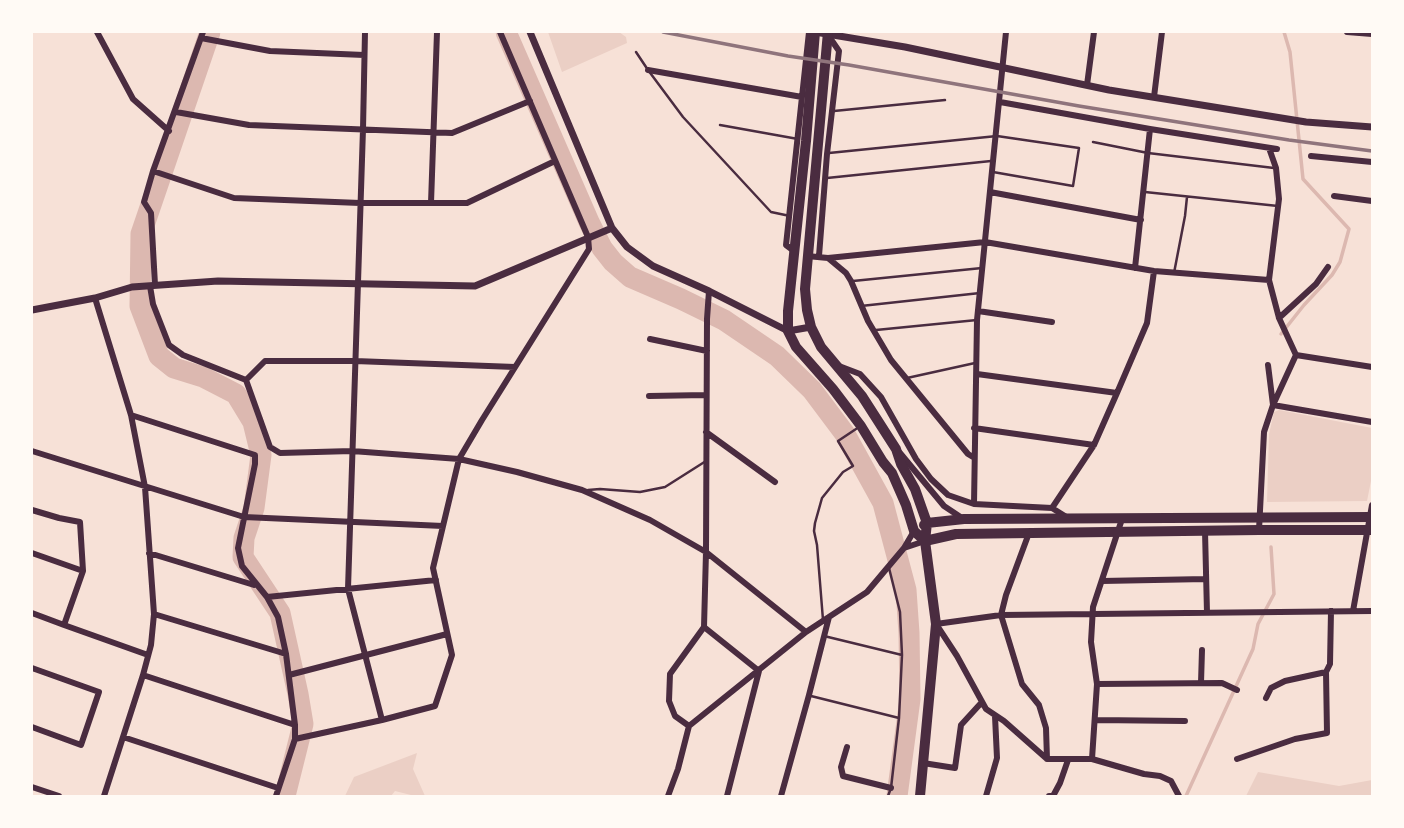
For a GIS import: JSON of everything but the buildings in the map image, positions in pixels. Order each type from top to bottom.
[{"type":"main road","points":[[813,32],[807,130],[788,331],[796,347],[833,389],[892,473],[914,531],[925,541]]},
{"type":"main road","points":[[827,33],[813,256],[804,289],[811,327],[821,347],[869,406],[896,449],[928,523],[925,541],[936,624],[918,795]]},
{"type":"main road","points":[[914,531],[928,523],[964,519],[1371,517]]},
{"type":"main road","points":[[925,541],[956,534],[1370,530]]},
{"type":"street","points":[[97,32],[133,99],[169,131]]},
{"type":"street","points":[[365,32],[348,589],[383,720]]},
{"type":"street","points":[[431,203],[437,32]]},
{"type":"street","points":[[295,739],[435,706],[452,655],[433,568],[459,459],[589,249],[588,237],[500,32]]},
{"type":"street","points":[[530,32],[612,228],[627,247],[653,266],[788,331],[811,327]]},
{"type":"street","points":[[794,251],[786,246],[802,97],[813,32],[905,47],[1154,97],[1306,122],[1373,127]]},
{"type":"street","points":[[974,505],[977,320],[1006,32]]},
{"type":"street","points":[[1087,85],[1094,32]]},
{"type":"street","points":[[1154,97],[1161,32]]},
{"type":"street","points":[[1348,32],[1373,34]]},
{"type":"street","points":[[827,33],[839,51],[813,256],[828,258],[985,242],[1154,271],[1269,280]]},
{"type":"street","points":[[364,55],[270,51],[202,36],[144,202],[151,213],[153,304],[169,345],[183,355],[246,380],[270,447],[280,453],[352,451],[459,459],[582,490],[650,520],[706,552],[806,632]]},
{"type":"street","points":[[648,70],[802,97]]},
{"type":"street","points":[[176,112],[249,125],[452,133],[530,101]]},
{"type":"street","points":[[1000,102],[1277,149]]},
{"type":"street","points":[[1135,268],[1150,129]]},
{"type":"street","points":[[1259,530],[1264,432],[1296,355],[1280,320],[1269,280],[1279,199],[1276,168],[1269,148]]},
{"type":"street","points":[[1311,156],[1373,162]]},
{"type":"street","points":[[154,171],[234,198],[360,203],[467,203],[555,161]]},
{"type":"street","points":[[990,192],[1141,220]]},
{"type":"street","points":[[1334,196],[1373,201]]},
{"type":"street","points":[[32,310],[95,298],[132,287],[218,281],[475,286],[612,228]]},
{"type":"street","points":[[828,258],[846,273],[851,281],[861,306],[891,360],[973,457]]},
{"type":"street","points":[[1280,320],[1316,284],[1328,267]]},
{"type":"street","points":[[1052,508],[1094,444],[1117,393],[1147,323],[1154,271]]},
{"type":"street","points":[[689,726],[676,716],[669,701],[670,674],[704,627],[709,291]]},
{"type":"street","points":[[95,298],[131,415],[145,488],[154,614],[143,675],[105,796]]},
{"type":"street","points":[[978,310],[1052,322]]},
{"type":"street","points":[[650,339],[707,351]]},
{"type":"street","points":[[1296,355],[1373,367]]},
{"type":"street","points":[[246,380],[265,360],[515,367]]},
{"type":"street","points":[[836,364],[860,374],[881,397],[916,458],[931,479],[948,495],[974,505],[1052,508],[1069,519]]},
{"type":"street","points":[[1268,365],[1273,405]]},
{"type":"street","points":[[976,374],[1117,393]]},
{"type":"street","points":[[649,396],[706,395]]},
{"type":"street","points":[[1273,405],[1373,422]]},
{"type":"street","points":[[131,415],[255,455],[238,548],[242,566],[267,597],[278,617],[290,675],[295,725],[295,739],[276,796]]},
{"type":"street","points":[[974,428],[1094,444]]},
{"type":"street","points":[[706,432],[775,482]]},
{"type":"street","points":[[896,449],[944,506],[964,519]]},
{"type":"street","points":[[32,451],[245,517],[443,526]]},
{"type":"street","points":[[1353,611],[1373,505]]},
{"type":"street","points":[[32,510],[80,522],[83,571],[64,625]]},
{"type":"street","points":[[1092,759],[1097,684],[1091,642],[1093,607],[1122,519]]},
{"type":"street","points":[[668,796],[689,726],[806,632],[867,592],[904,548],[914,531]]},
{"type":"street","points":[[1205,531],[1207,613]]},
{"type":"street","points":[[1030,533],[1001,615],[1022,684],[1039,705],[1046,727],[1047,759]]},
{"type":"street","points":[[904,548],[925,541]]},
{"type":"street","points":[[32,553],[83,571]]},
{"type":"street","points":[[149,553],[256,586]]},
{"type":"street","points":[[1102,581],[1206,579]]},
{"type":"street","points":[[267,597],[436,580]]},
{"type":"street","points":[[1237,758],[1294,739],[1327,733],[1325,672],[1330,664],[1331,611]]},
{"type":"street","points":[[1179,796],[1171,781],[1160,776],[1092,759],[1047,759],[986,709],[936,624],[1001,615],[1373,611]]},
{"type":"street","points":[[32,613],[148,654]]},
{"type":"street","points":[[154,614],[286,654]]},
{"type":"street","points":[[781,796],[824,636],[826,618]]},
{"type":"street","points":[[704,627],[760,671]]},
{"type":"street","points":[[290,675],[447,634]]},
{"type":"street","points":[[1200,683],[1202,650]]},
{"type":"street","points":[[32,668],[99,692],[81,745],[32,727]]},
{"type":"street","points":[[727,796],[760,671]]},
{"type":"street","points":[[1266,698],[1271,688],[1285,681],[1325,672]]},
{"type":"street","points":[[143,675],[295,725]]},
{"type":"street","points":[[1097,684],[1222,683],[1237,690]]},
{"type":"street","points":[[923,763],[955,768],[961,724],[982,702]]},
{"type":"street","points":[[986,796],[997,758],[995,716]]},
{"type":"street","points":[[1096,720],[1185,722]]},
{"type":"street","points":[[124,737],[278,788]]},
{"type":"street","points":[[847,747],[841,767],[843,776],[891,788]]},
{"type":"street","points":[[1049,796],[1053,796],[1060,783],[1068,760]]},
{"type":"street","points":[[32,788],[59,796]]},
{"type":"lane","points":[[636,52],[683,117],[771,212],[790,216]]},
{"type":"lane","points":[[831,111],[945,100]]},
{"type":"lane","points":[[720,125],[798,139]]},
{"type":"lane","points":[[827,154],[997,136],[1079,148],[1073,186],[993,172]]},
{"type":"lane","points":[[1093,142],[1148,153],[1276,168]]},
{"type":"lane","points":[[824,178],[994,161]]},
{"type":"lane","points":[[1144,192],[1278,206]]},
{"type":"lane","points":[[1174,273],[1187,197]]},
{"type":"lane","points":[[851,281],[982,268]]},
{"type":"lane","points":[[861,306],[979,293]]},
{"type":"lane","points":[[874,330],[977,320]]},
{"type":"lane","points":[[905,379],[975,363]]},
{"type":"lane","points":[[826,618],[815,523],[822,498],[843,472],[853,467],[838,441],[860,427]]},
{"type":"lane","points":[[582,490],[640,492],[665,486],[706,461]]},
{"type":"lane","points":[[888,796],[899,718],[902,655],[900,612],[889,565]]},
{"type":"lane","points":[[824,636],[902,655]]},
{"type":"lane","points":[[809,695],[899,718]]},
{"type":"shaded area","points":[[548,32],[619,32],[626,37],[627,43],[562,72]]},
{"type":"shaded area","points":[[1279,410],[1372,428],[1372,476],[1367,501],[1267,502],[1269,434],[1274,412]]},
{"type":"shaded area","points":[[417,753],[413,769],[425,796],[395,791],[391,796],[345,796],[354,777]]},
{"type":"shaded area","points":[[1258,772],[1339,786],[1372,780],[1372,796],[1246,796]]},
{"type":"waterway","points":[[210,32],[141,234],[140,306],[159,356],[174,368],[203,377],[236,394],[253,422],[261,455],[254,508],[244,538],[243,557],[280,613],[303,724],[285,796]]},
{"type":"waterway","points":[[506,32],[589,222],[602,248],[613,262],[630,277],[724,320],[777,356],[812,390],[845,434],[883,503],[906,590],[909,633],[910,699],[897,796]]},
{"type":"waterway","points":[[1281,334],[1332,275],[1340,262],[1349,229],[1303,179],[1290,52],[1284,32]]},
{"type":"waterway","points":[[1186,796],[1253,649],[1258,624],[1274,594],[1271,547]]},
{"type":"railway","points":[[663,32],[1079,106],[1372,151]]}]
